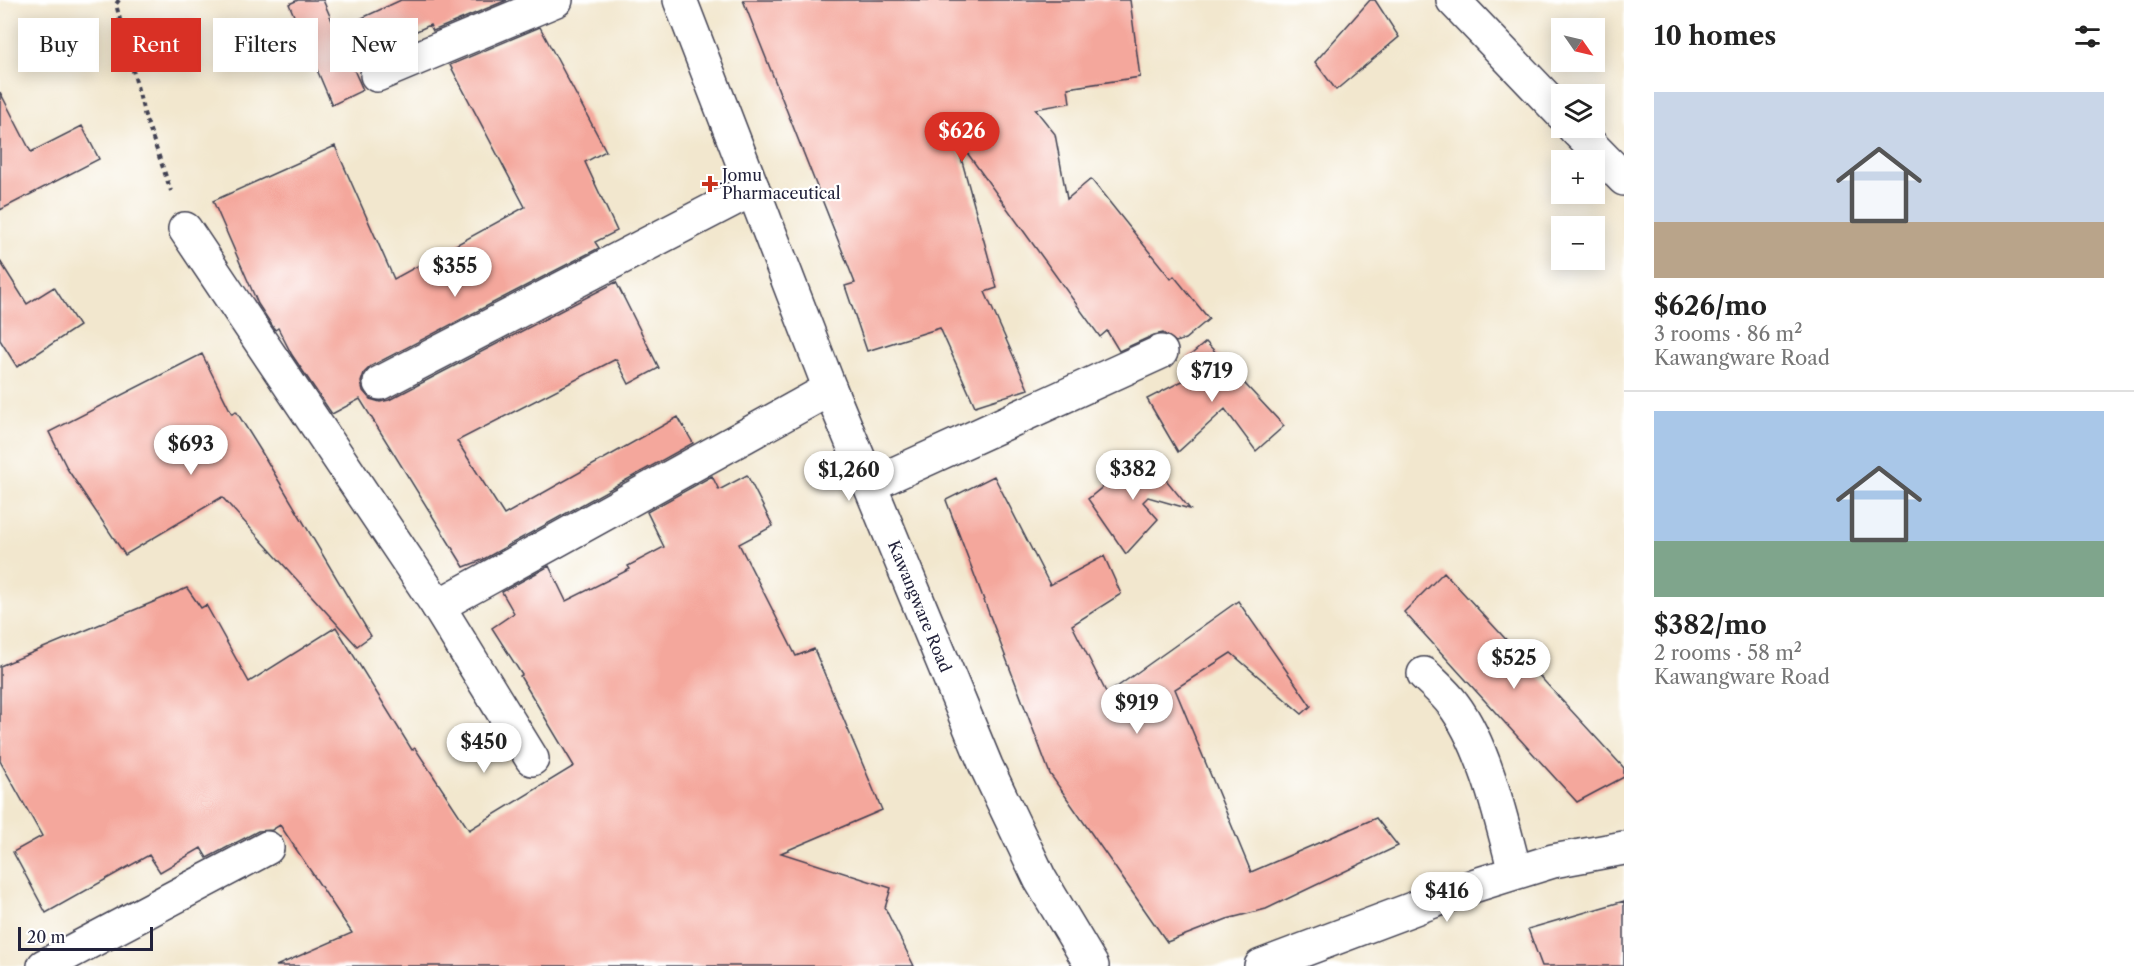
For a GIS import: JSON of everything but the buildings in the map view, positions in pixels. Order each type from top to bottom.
[{"type":"street","points":[[377,75],[556,0]]},
{"type":"street","name":"Kawangware Road","points":[[680,0],[830,389],[986,766],[1040,879],[1092,966]]},
{"type":"street","points":[[1467,5],[1551,101]]},
{"type":"street","points":[[1584,138],[1624,180]]},
{"type":"street","points":[[380,383],[753,189]]},
{"type":"street","points":[[184,229],[438,606],[532,759]]},
{"type":"street","points":[[870,485],[1161,352]]},
{"type":"street","points":[[438,606],[830,389]]},
{"type":"street","points":[[1424,674],[1454,705],[1472,739],[1495,792],[1515,872]]},
{"type":"street","points":[[44,966],[267,848]]},
{"type":"street","points":[[1261,966],[1515,872],[1553,861],[1624,848]]},
{"type":"path","points":[[119,0],[116,4],[144,113],[184,229]]},
{"type":"place","name":"Jomu Pharmaceutical","points":[[710,184]]}]
